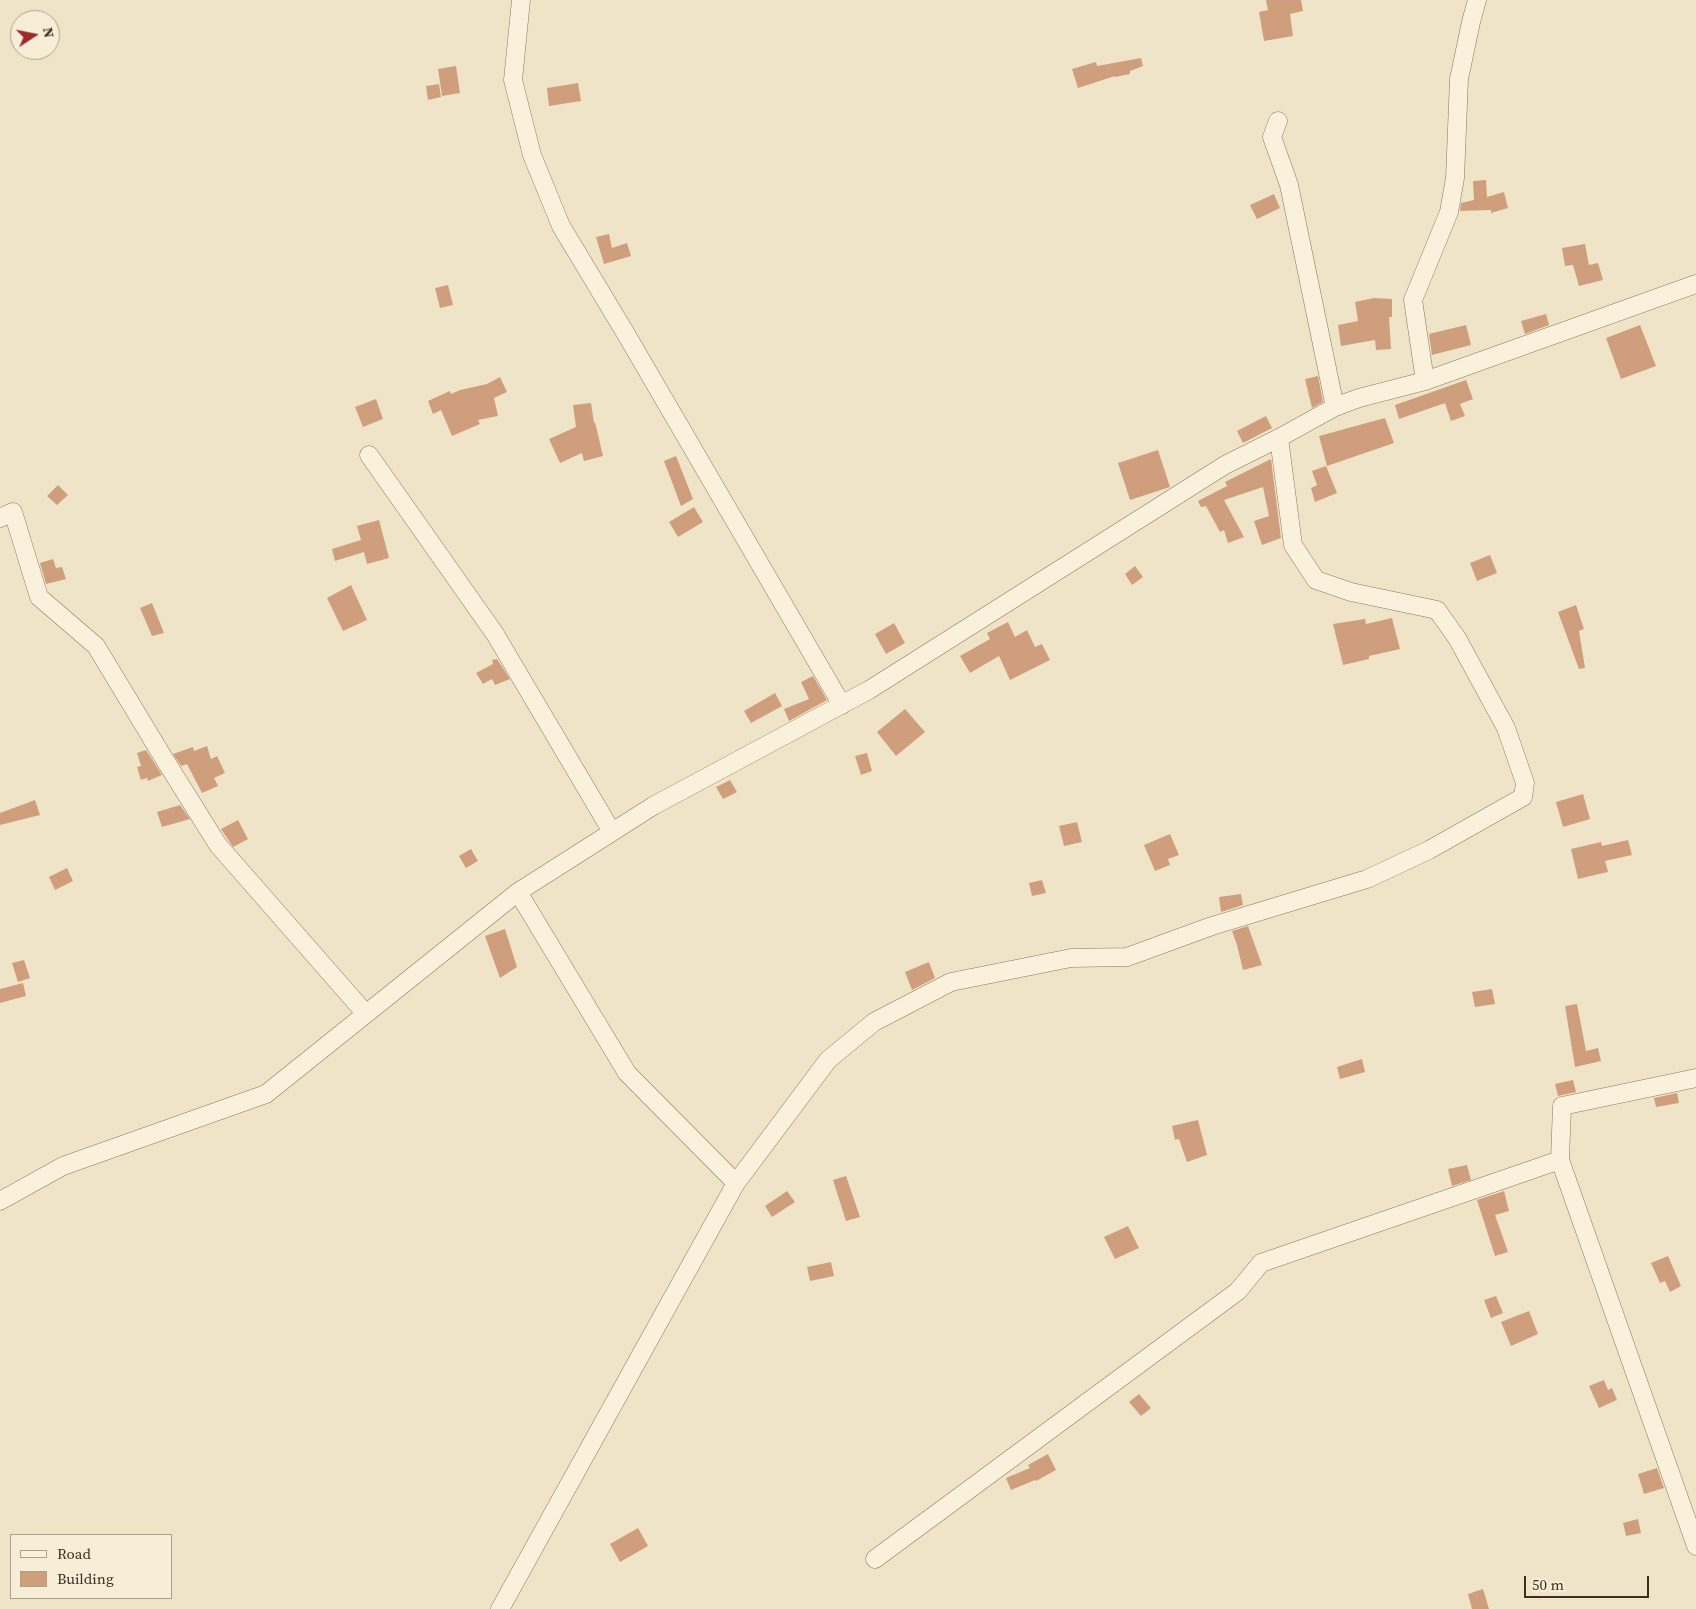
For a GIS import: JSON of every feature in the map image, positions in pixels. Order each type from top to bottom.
[{"type":"street","points":[[521,0],[513,80],[532,155],[561,226],[635,348],[842,705]]},
{"type":"street","points":[[1424,380],[1413,300],[1449,212],[1455,178],[1459,78],[1477,0]]},
{"type":"street","points":[[1278,120],[1272,137],[1289,185],[1335,407]]},
{"type":"street","points":[[0,1201],[63,1166],[266,1094],[518,892],[653,806],[870,690],[1225,465],[1335,407],[1359,398],[1424,380],[1696,284]]},
{"type":"street","points":[[500,1609],[736,1183],[828,1060],[874,1022],[951,982],[1071,958],[1127,957],[1212,926],[1367,879],[1429,850],[1523,797],[1525,783],[1506,728],[1457,638],[1437,610],[1351,592],[1316,580],[1292,545],[1279,438]]},
{"type":"street","points":[[369,455],[495,634],[612,832]]},
{"type":"street","points":[[0,518],[13,512],[39,597],[96,646],[218,845],[366,1014]]},
{"type":"street","points":[[518,892],[628,1073],[736,1183]]},
{"type":"street","points":[[1696,1078],[1562,1106],[1560,1160],[1696,1546]]},
{"type":"street","points":[[876,1559],[1238,1291],[1261,1263],[1560,1160]]},
{"type":"building","points":[[1266,0],[1301,0],[1303,11],[1290,14],[1293,36],[1264,41],[1259,12],[1268,10]]},
{"type":"building","points":[[1141,58],[1143,66],[1130,71],[1130,74],[1115,76],[1078,88],[1072,69],[1096,62],[1097,66]]},
{"type":"building","points":[[456,66],[460,93],[442,96],[438,69]]},
{"type":"building","points":[[578,83],[581,101],[549,106],[547,88]]},
{"type":"building","points":[[439,84],[441,97],[428,100],[426,86]]},
{"type":"building","points":[[1486,180],[1487,197],[1504,192],[1508,208],[1491,213],[1491,210],[1460,211],[1461,203],[1474,200],[1473,181]]},
{"type":"building","points":[[1274,194],[1280,208],[1257,219],[1250,205]]},
{"type":"building","points":[[609,234],[612,248],[627,243],[631,256],[604,264],[596,237]]},
{"type":"building","points":[[1585,244],[1589,265],[1598,263],[1603,280],[1579,286],[1573,265],[1565,266],[1562,248]]},
{"type":"building","points":[[448,285],[453,305],[440,308],[435,288]]},
{"type":"building","points":[[1374,298],[1392,299],[1392,317],[1389,317],[1391,349],[1376,350],[1375,340],[1341,346],[1338,325],[1358,321],[1355,302]]},
{"type":"building","points":[[1546,314],[1549,325],[1525,334],[1521,321]]},
{"type":"building","points":[[1466,325],[1471,345],[1432,355],[1429,334]]},
{"type":"building","points":[[1640,325],[1656,366],[1621,379],[1606,338]]},
{"type":"building","points":[[1318,376],[1323,402],[1312,408],[1305,379]]},
{"type":"building","points":[[500,377],[507,392],[494,398],[498,416],[478,420],[480,424],[452,436],[441,410],[433,414],[428,401],[450,391],[451,394],[487,384]]},
{"type":"building","points":[[1466,380],[1473,399],[1460,404],[1465,416],[1451,421],[1445,403],[1399,419],[1395,405]]},
{"type":"building","points":[[376,399],[383,419],[363,427],[355,407]]},
{"type":"building","points":[[591,403],[603,456],[584,461],[582,453],[560,463],[549,439],[576,427],[573,405]]},
{"type":"building","points":[[1266,416],[1272,428],[1243,443],[1237,431]]},
{"type":"building","points":[[1385,418],[1394,443],[1327,466],[1319,436]]},
{"type":"building","points":[[1158,450],[1170,487],[1130,500],[1118,463]]},
{"type":"building","points":[[676,456],[693,499],[681,506],[664,461]]},
{"type":"building","points":[[1271,459],[1281,538],[1262,545],[1254,521],[1269,516],[1263,487],[1224,500],[1244,537],[1228,543],[1224,530],[1220,532],[1206,506],[1201,507],[1198,501],[1227,486],[1225,482]]},
{"type":"building","points":[[1326,466],[1337,493],[1315,502],[1311,488],[1317,485],[1312,471]]},
{"type":"building","points":[[58,485],[68,495],[57,505],[47,496]]},
{"type":"building","points":[[694,507],[703,522],[678,537],[669,522]]},
{"type":"building","points":[[379,520],[389,558],[367,564],[364,552],[335,561],[332,549],[361,540],[357,526]]},
{"type":"building","points":[[1490,555],[1497,573],[1477,581],[1470,563]]},
{"type":"building","points":[[53,559],[56,568],[62,567],[66,579],[46,584],[40,563]]},
{"type":"building","points":[[1135,566],[1143,577],[1132,585],[1125,574]]},
{"type":"building","points":[[351,585],[367,620],[343,631],[327,598]]},
{"type":"building","points":[[152,603],[164,633],[152,636],[140,608]]},
{"type":"building","points":[[1576,605],[1584,629],[1579,631],[1585,668],[1579,669],[1558,612]]},
{"type":"building","points":[[1392,618],[1400,649],[1369,656],[1369,659],[1343,665],[1333,624],[1365,619],[1366,624]]},
{"type":"building","points":[[1008,622],[1015,637],[1027,630],[1035,647],[1042,644],[1050,660],[1010,680],[999,656],[970,673],[960,656],[990,639],[987,633]]},
{"type":"building","points":[[894,623],[905,643],[886,654],[875,634]]},
{"type":"building","points":[[497,659],[510,679],[495,685],[492,679],[483,684],[476,673],[493,664],[492,660]]},
{"type":"building","points":[[813,676],[827,700],[789,721],[784,709],[809,699],[801,682]]},
{"type":"building","points":[[775,693],[782,706],[751,723],[744,711]]},
{"type":"building","points":[[905,709],[925,732],[896,756],[877,732]]},
{"type":"building","points":[[207,746],[211,759],[217,756],[225,773],[214,778],[218,786],[202,793],[187,764],[181,766],[173,754],[193,747],[194,751]]},
{"type":"building","points":[[146,750],[162,775],[148,781],[147,778],[141,780],[137,767],[141,766],[137,753]]},
{"type":"building","points":[[867,753],[872,771],[861,775],[855,756]]},
{"type":"building","points":[[730,780],[737,792],[723,799],[716,787]]},
{"type":"building","points":[[1583,794],[1590,819],[1563,827],[1556,802]]},
{"type":"building","points":[[35,800],[40,815],[0,825],[0,813]]},
{"type":"building","points":[[180,805],[190,819],[162,827],[157,812]]},
{"type":"building","points":[[238,820],[248,839],[233,847],[221,829]]},
{"type":"building","points":[[1077,822],[1082,842],[1064,846],[1059,826]]},
{"type":"building","points":[[1170,834],[1179,855],[1168,859],[1170,865],[1155,871],[1144,845]]},
{"type":"building","points":[[1628,840],[1632,855],[1605,861],[1608,872],[1578,879],[1571,849],[1601,842],[1602,846]]},
{"type":"building","points":[[471,849],[478,861],[466,868],[459,856]]},
{"type":"building","points":[[67,868],[73,881],[55,890],[49,877]]},
{"type":"building","points":[[1042,880],[1046,893],[1032,896],[1029,883]]},
{"type":"building","points":[[1241,894],[1243,905],[1221,912],[1219,897]]},
{"type":"building","points":[[1248,926],[1262,965],[1243,970],[1232,931]]},
{"type":"building","points":[[505,929],[517,967],[500,978],[485,936]]},
{"type":"building","points":[[24,960],[30,978],[18,982],[12,963]]},
{"type":"building","points":[[929,962],[935,978],[912,990],[905,972]]},
{"type":"building","points":[[23,983],[26,996],[0,1003],[0,989]]},
{"type":"building","points":[[1492,989],[1495,1004],[1475,1007],[1472,992]]},
{"type":"building","points":[[1577,1004],[1586,1051],[1598,1048],[1601,1061],[1575,1067],[1565,1006]]},
{"type":"building","points":[[1362,1059],[1365,1072],[1340,1079],[1337,1067]]},
{"type":"building","points":[[1573,1080],[1576,1092],[1558,1096],[1555,1084]]},
{"type":"building","points":[[1677,1093],[1679,1103],[1656,1107],[1654,1098]]},
{"type":"building","points":[[1198,1120],[1207,1155],[1187,1162],[1179,1139],[1175,1140],[1172,1126]]},
{"type":"building","points":[[1467,1165],[1471,1180],[1452,1186],[1448,1169]]},
{"type":"building","points":[[846,1176],[860,1217],[846,1221],[833,1180]]},
{"type":"building","points":[[787,1191],[795,1202],[772,1217],[765,1206]]},
{"type":"building","points":[[1504,1191],[1509,1211],[1495,1215],[1508,1252],[1495,1256],[1477,1200]]},
{"type":"building","points":[[1128,1226],[1139,1248],[1115,1259],[1104,1237]]},
{"type":"building","points":[[1668,1256],[1681,1286],[1670,1292],[1665,1281],[1660,1283],[1651,1263]]},
{"type":"building","points":[[831,1262],[834,1276],[810,1281],[807,1267]]},
{"type":"building","points":[[1496,1296],[1503,1313],[1491,1318],[1484,1300]]},
{"type":"building","points":[[1529,1311],[1538,1334],[1511,1346],[1501,1322]]},
{"type":"building","points":[[1604,1380],[1608,1390],[1612,1388],[1617,1400],[1599,1408],[1589,1386]]},
{"type":"building","points":[[1139,1394],[1151,1408],[1141,1416],[1129,1402]]},
{"type":"building","points":[[1048,1454],[1056,1470],[1036,1481],[1011,1490],[1006,1478],[1030,1468],[1028,1465]]},
{"type":"building","points":[[1657,1468],[1664,1488],[1644,1494],[1638,1474]]},
{"type":"building","points":[[1638,1519],[1641,1533],[1626,1536],[1623,1523]]},
{"type":"building","points":[[638,1528],[648,1546],[620,1562],[610,1544]]},
{"type":"building","points":[[1483,1589],[1489,1609],[1472,1609],[1468,1594]]}]
